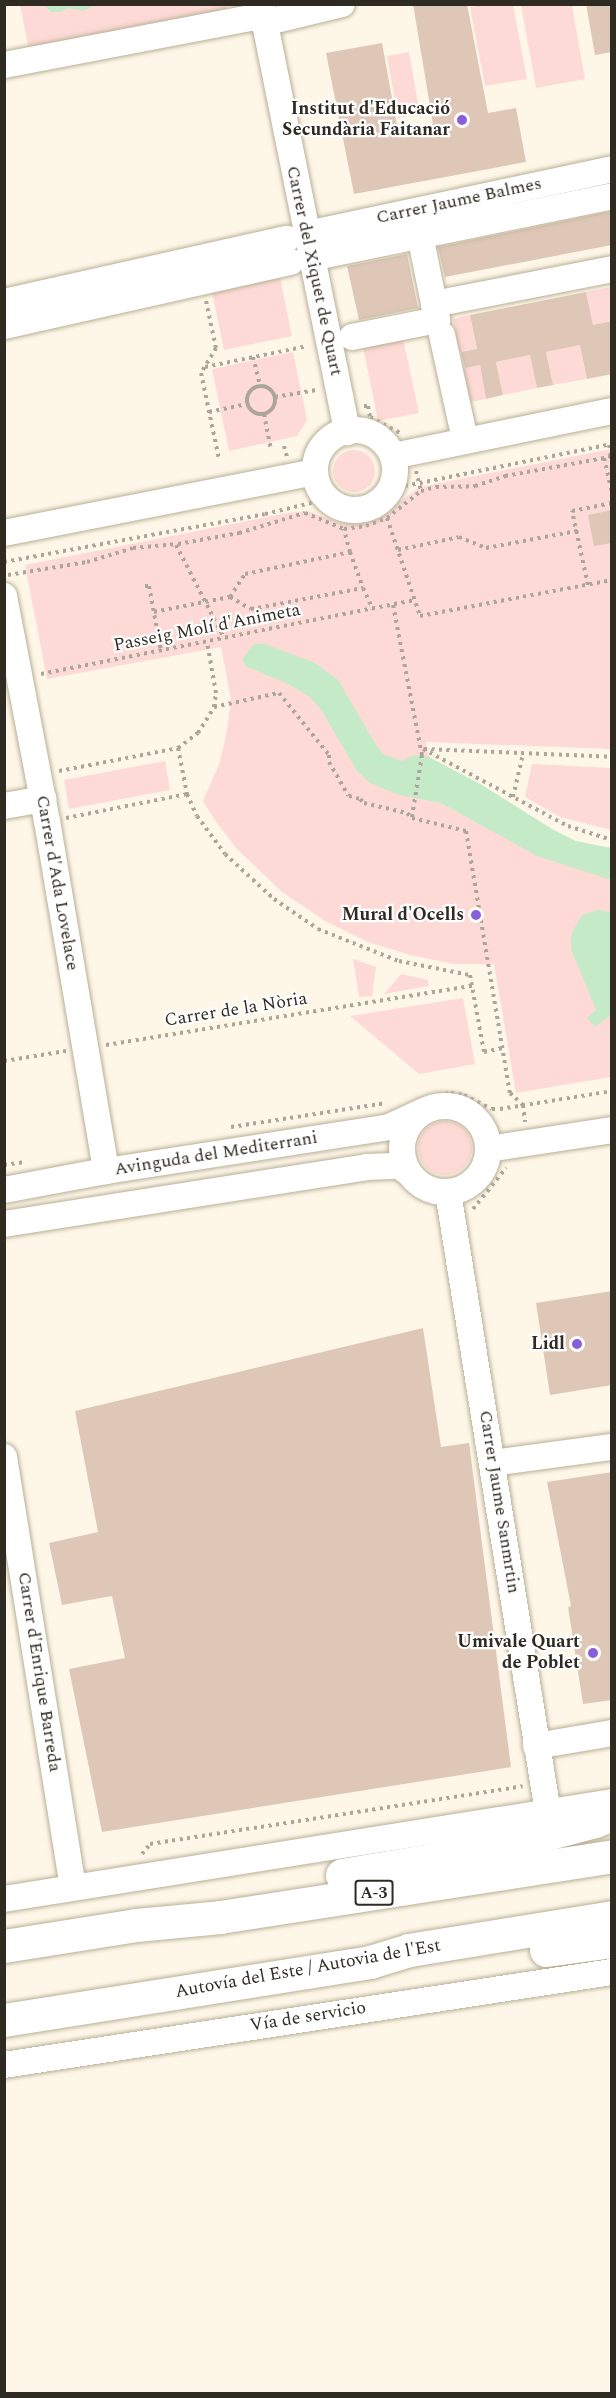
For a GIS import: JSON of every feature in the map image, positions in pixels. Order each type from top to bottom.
[{"type":"highway","points":[[136,1925],[213,1896],[474,1853],[596,1821],[612,1814]]},
{"type":"highway","name":"A-3","points":[[4,1946],[136,1925],[220,1917],[612,1856]]},
{"type":"highway","name":"Autovía del Este / Autovia de l'Est","points":[[4,2020],[370,1962],[409,1950],[612,1917]]},
{"type":"highway","points":[[370,1962],[411,1969],[612,1941]]},
{"type":"street","points":[[4,65],[262,14],[342,4]]},
{"type":"street","name":"Carrer del Xiquet de Quart","points":[[262,14],[299,248],[345,421]]},
{"type":"street","name":"Carrer Jaume Balmes","points":[[4,302],[299,248],[612,169]]},
{"type":"street","name":"Carrer Jaume Balmes","points":[[4,326],[202,282],[299,248],[420,235],[612,196]]},
{"type":"street","points":[[352,337],[438,320],[420,235]]},
{"type":"street","points":[[434,304],[612,269]]},
{"type":"street","points":[[442,335],[465,440]]},
{"type":"street","points":[[402,454],[387,495],[376,505],[363,510],[349,510],[336,506],[325,497],[318,485],[315,472],[321,450],[336,435],[345,421],[379,438],[402,454],[612,411]]},
{"type":"street","points":[[4,533],[315,472]]},
{"type":"street","name":"Carrer d'Ada Lovelace","points":[[4,596],[21,678],[106,1171]]},
{"type":"street","points":[[4,806],[42,799]]},
{"type":"street","points":[[449,1106],[472,1115],[481,1124],[488,1149],[486,1161],[472,1182],[448,1192],[426,1188],[408,1172],[403,1159],[404,1138],[413,1119],[424,1111],[449,1106]]},
{"type":"street","name":"Avinguda del Mediterrani","points":[[4,1190],[106,1171],[389,1127],[424,1111]]},
{"type":"street","points":[[488,1149],[612,1130]]},
{"type":"street","name":"Avinguda del Mediterrani","points":[[4,1224],[366,1167],[399,1166],[408,1172]]},
{"type":"street","name":"Carrer Jaume Sanmrtin","points":[[448,1192],[456,1227],[548,1813]]},
{"type":"street","points":[[494,1463],[612,1446]]},
{"type":"street","name":"Carrer d'Enrique Barreda","points":[[4,1457],[73,1888]]},
{"type":"street","points":[[536,1746],[612,1733]]},
{"type":"street","points":[[4,1899],[612,1802]]},
{"type":"street","name":"Vía de servicio","points":[[4,2065],[612,1972]]},
{"type":"path","points":[[202,282],[216,348],[201,373],[219,459]]},
{"type":"path","points":[[205,367],[308,346]]},
{"type":"path","points":[[253,357],[260,387]]},
{"type":"path","points":[[260,387],[271,390],[275,397],[274,406],[264,414],[255,413],[248,404],[250,392],[260,387]]},
{"type":"path","points":[[275,397],[316,390]]},
{"type":"path","points":[[209,412],[248,404]]},
{"type":"path","points":[[345,421],[368,406],[370,417],[407,437],[402,454],[421,491]]},
{"type":"path","points":[[264,414],[271,449]]},
{"type":"path","points":[[4,575],[87,562],[134,548],[176,544],[239,533],[305,513],[344,529],[366,526],[387,518],[421,491],[436,487],[475,486],[505,476],[604,458],[612,456],[609,445]]},
{"type":"path","points":[[604,458],[612,494]]},
{"type":"path","points":[[4,562],[265,514],[315,502]]},
{"type":"path","points":[[588,585],[572,511],[612,503]]},
{"type":"path","points":[[387,518],[420,616],[612,580]]},
{"type":"path","points":[[344,529],[363,588],[373,609]]},
{"type":"path","points":[[398,550],[459,537],[486,548],[577,531]]},
{"type":"path","points":[[176,544],[224,638]]},
{"type":"path","points":[[230,597],[245,573],[350,552]]},
{"type":"path","points":[[145,586],[149,586],[161,651]]},
{"type":"path","points":[[154,612],[230,597],[251,609],[363,588]]},
{"type":"path","name":"Passeig Molí d'Animeta","points":[[21,678],[415,600]]},
{"type":"path","points":[[393,605],[422,749],[412,818]]},
{"type":"path","points":[[42,799],[178,748],[198,733],[214,707],[216,693],[207,642]]},
{"type":"path","points":[[214,707],[279,693],[329,755],[329,762],[349,796],[360,799],[364,803],[407,813],[412,818],[466,831],[510,1093],[523,1105],[528,1142]]},
{"type":"path","points":[[178,748],[187,794],[197,816],[225,854],[274,899],[318,929],[399,961],[470,975],[484,1052],[503,1048]]},
{"type":"path","points":[[422,749],[612,757]]},
{"type":"path","points":[[422,749],[568,826],[612,840]]},
{"type":"path","points":[[513,797],[523,754]]},
{"type":"path","points":[[42,799],[187,794]]},
{"type":"path","name":"Carrer de la Nòria","points":[[4,1061],[472,986]]},
{"type":"path","points":[[534,1103],[612,1090]]},
{"type":"path","points":[[456,1227],[474,1223],[472,1209],[511,1164]]},
{"type":"path","points":[[132,1856],[143,1854],[150,1844],[543,1783]]},
{"type":"shaded area","points":[[20,5],[228,5],[225,12],[29,50]]},
{"type":"shaded area","points":[[44,5],[95,5],[83,11],[68,8],[61,12],[51,12]]},
{"type":"shaded area","points":[[513,5],[527,79],[485,86],[470,7]]},
{"type":"shaded area","points":[[521,5],[572,5],[585,79],[536,88]]},
{"type":"shaded area","points":[[409,52],[420,114],[398,118],[387,56]]},
{"type":"shaded area","points":[[280,278],[292,336],[224,350],[212,292]]},
{"type":"shaded area","points":[[611,287],[611,321],[593,325],[586,292]]},
{"type":"shaded area","points":[[470,315],[477,349],[460,352],[453,319]]},
{"type":"shaded area","points":[[403,338],[419,413],[378,421],[363,347]]},
{"type":"shaded area","points":[[580,345],[587,379],[553,385],[546,352]]},
{"type":"shaded area","points":[[293,352],[307,420],[297,436],[229,451],[212,369]]},
{"type":"shaded area","points":[[530,355],[537,388],[503,395],[496,362]]},
{"type":"shaded area","points":[[480,365],[486,399],[470,402],[463,368]]},
{"type":"shaded area","points":[[611,449],[611,749],[426,742],[429,757],[422,799],[441,803],[474,820],[611,880],[611,1077],[516,1093],[494,964],[454,964],[410,955],[368,942],[325,921],[282,892],[236,848],[217,823],[203,801],[220,762],[231,699],[221,647],[47,679],[25,565],[287,513],[308,511],[341,523],[356,524],[376,518],[420,487]]},
{"type":"shaded area","points":[[354,450],[369,456],[375,471],[369,486],[354,492],[339,486],[333,471],[339,456]]},
{"type":"shaded area","points":[[254,644],[265,644],[315,663],[338,680],[383,754],[402,761],[414,755],[429,757],[482,785],[552,829],[576,841],[611,848],[611,880],[537,856],[441,803],[399,795],[370,783],[357,771],[322,711],[310,697],[288,684],[245,666],[243,658]]},
{"type":"shaded area","points":[[165,761],[170,790],[69,809],[64,780]]},
{"type":"shaded area","points":[[532,764],[611,768],[611,830],[560,817],[525,797]]},
{"type":"shaded area","points":[[598,910],[611,912],[612,1014],[595,1027],[587,1018],[596,1010],[571,949],[571,939],[572,932],[582,915]]},
{"type":"shaded area","points":[[353,959],[376,967],[372,996],[359,997]]},
{"type":"shaded area","points":[[401,974],[428,980],[429,986],[384,994]]},
{"type":"shaded area","points":[[463,998],[475,1064],[419,1074],[350,1016]]},
{"type":"shaded area","points":[[440,1121],[450,1121],[460,1125],[468,1133],[472,1148],[468,1163],[460,1171],[450,1175],[440,1175],[430,1171],[422,1163],[418,1153],[418,1143],[422,1133],[430,1125]]},
{"type":"building","points":[[413,4],[467,4],[488,113],[516,108],[526,162],[354,194],[326,53],[382,43],[398,131],[433,124]]},
{"type":"building","points":[[586,4],[612,4],[612,52],[595,55]]},
{"type":"building","points":[[612,211],[612,245],[445,277],[438,247]]},
{"type":"building","points":[[407,254],[418,308],[359,320],[347,266]]},
{"type":"building","points":[[586,292],[593,325],[612,321],[612,374],[587,379],[580,345],[546,352],[553,385],[537,388],[530,355],[496,362],[503,395],[486,399],[480,365],[465,368],[461,352],[477,349],[470,315]]},
{"type":"building","points":[[612,510],[612,543],[594,546],[588,515]]},
{"type":"building","name":"Lidl","points":[[612,1291],[612,1385],[550,1395],[536,1303]]},
{"type":"building","points":[[423,1328],[441,1447],[469,1443],[511,1767],[102,1832],[69,1669],[125,1658],[112,1596],[62,1605],[49,1543],[98,1532],[75,1411]]},
{"type":"building","points":[[612,1472],[612,1700],[583,1704],[568,1607],[571,1606],[547,1482]]},
{"type":"place","name":"Institut d'Educació Secundària Faitanar","points":[[462,120]]},
{"type":"place","name":"Mural d'Ocells","points":[[476,915]]},
{"type":"place","name":"Lidl","points":[[577,1344]]},
{"type":"place","name":"Umivale Quart de Poblet","points":[[593,1653]]}]
